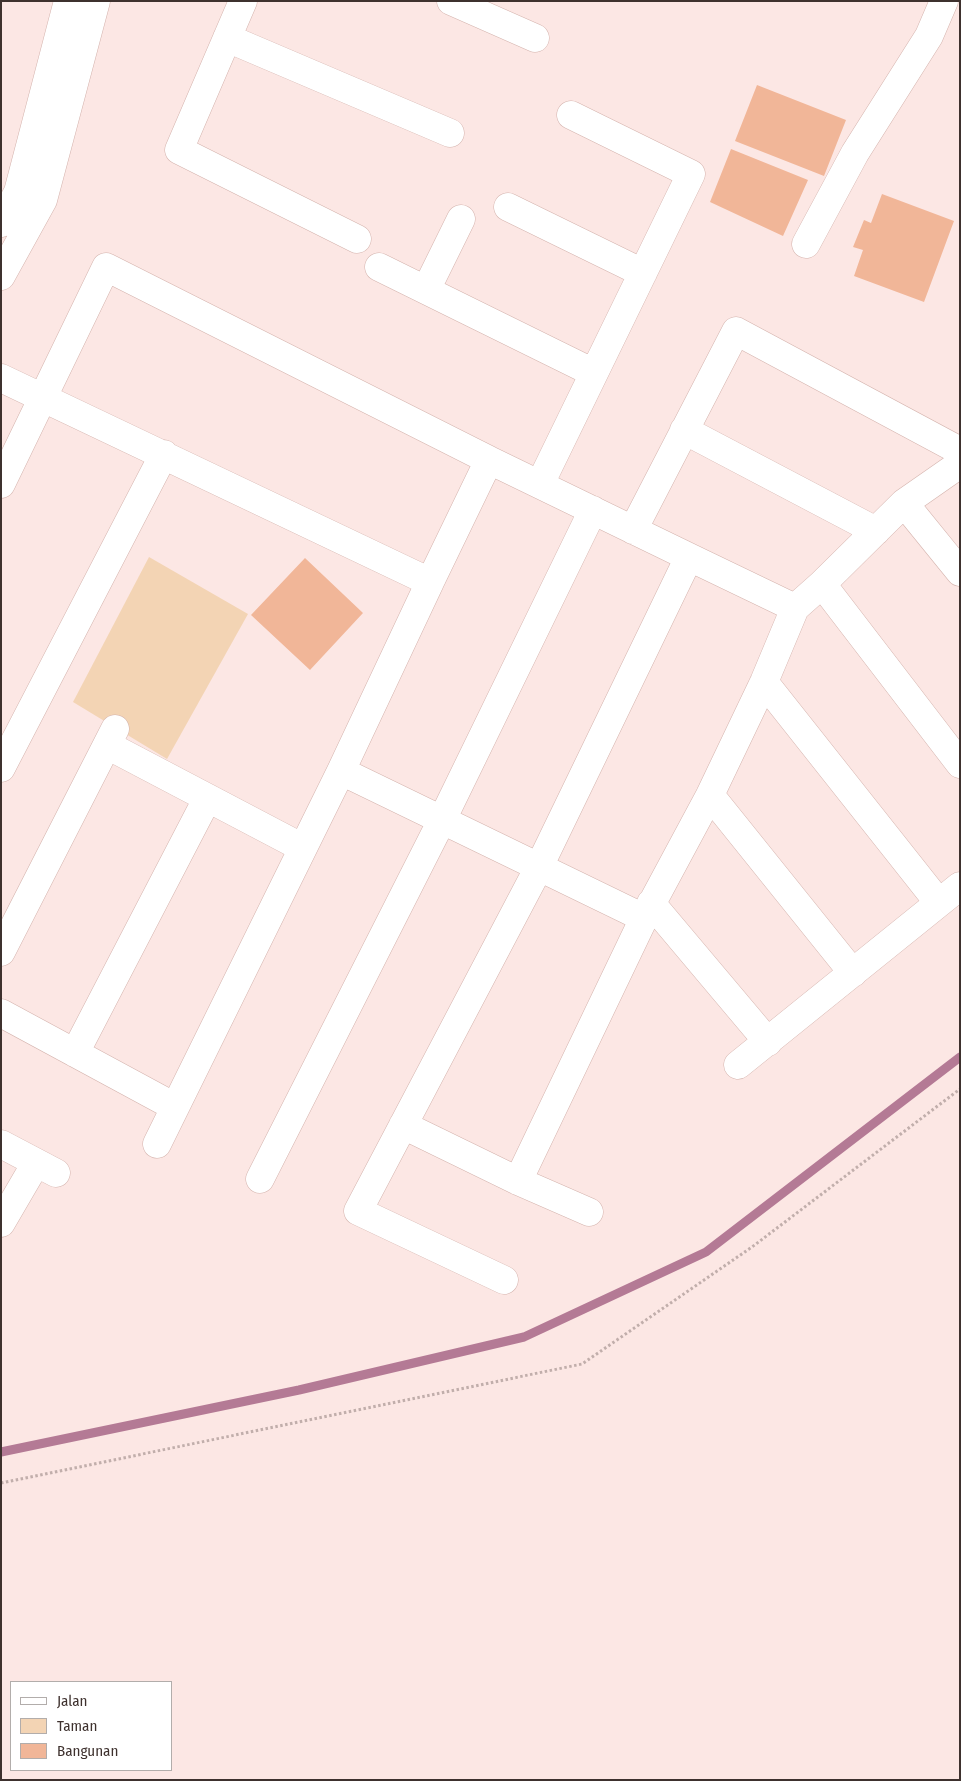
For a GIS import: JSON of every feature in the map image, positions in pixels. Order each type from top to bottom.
[{"type":"street","points":[[1,223],[18,192],[68,1]]},
{"type":"street","points":[[1,276],[43,200],[96,1]]},
{"type":"street","points":[[243,1],[179,150],[358,239]]},
{"type":"street","points":[[451,1],[535,38]]},
{"type":"street","points":[[806,244],[854,153],[929,36],[944,1]]},
{"type":"street","points":[[227,38],[450,133]]},
{"type":"street","points":[[540,484],[691,174],[571,115]]},
{"type":"street","points":[[508,207],[643,273]]},
{"type":"street","points":[[426,290],[461,219]]},
{"type":"street","points":[[1,484],[45,397],[106,267],[489,460],[795,608]]},
{"type":"street","points":[[379,268],[594,373]]},
{"type":"street","points":[[633,530],[736,331],[960,451]]},
{"type":"street","points":[[1,378],[45,397],[430,582]]},
{"type":"street","points":[[684,430],[876,531]]},
{"type":"street","points":[[1,768],[164,454]]},
{"type":"street","points":[[157,1144],[341,771],[489,460]]},
{"type":"street","points":[[518,1181],[647,911],[710,795],[764,682],[795,608],[904,503],[960,464]]},
{"type":"street","points":[[904,503],[960,572]]},
{"type":"street","points":[[260,1179],[442,820],[593,510]]},
{"type":"street","points":[[504,1280],[358,1211],[539,867],[689,557]]},
{"type":"street","points":[[822,584],[960,764]]},
{"type":"street","points":[[738,1065],[950,894],[764,682]]},
{"type":"street","points":[[1,952],[111,737],[207,799],[303,848]]},
{"type":"street","points":[[341,771],[539,867],[647,911],[768,1042]]},
{"type":"street","points":[[710,795],[853,973]]},
{"type":"street","points":[[75,1053],[207,799]]},
{"type":"street","points":[[1,1013],[175,1107]]},
{"type":"street","points":[[403,1125],[518,1181],[589,1212]]},
{"type":"street","points":[[1,1144],[46,1168],[1,1223]]},
{"type":"path","points":[[1,1483],[582,1364],[752,1247],[960,1089]]},
{"type":"green space","points":[[149,557],[248,614],[167,759],[73,702]]},
{"type":"building","points":[[757,85],[846,120],[824,176],[735,141]]},
{"type":"building","points":[[731,149],[808,180],[783,236],[710,202]]},
{"type":"building","points":[[882,194],[954,221],[924,302],[854,276],[863,250],[853,247],[864,220],[871,223]]},
{"type":"building","points":[[305,558],[363,613],[310,670],[251,615]]},
{"type":"waterway","points":[[1,1452],[299,1390],[524,1337],[706,1252],[960,1057]]}]
